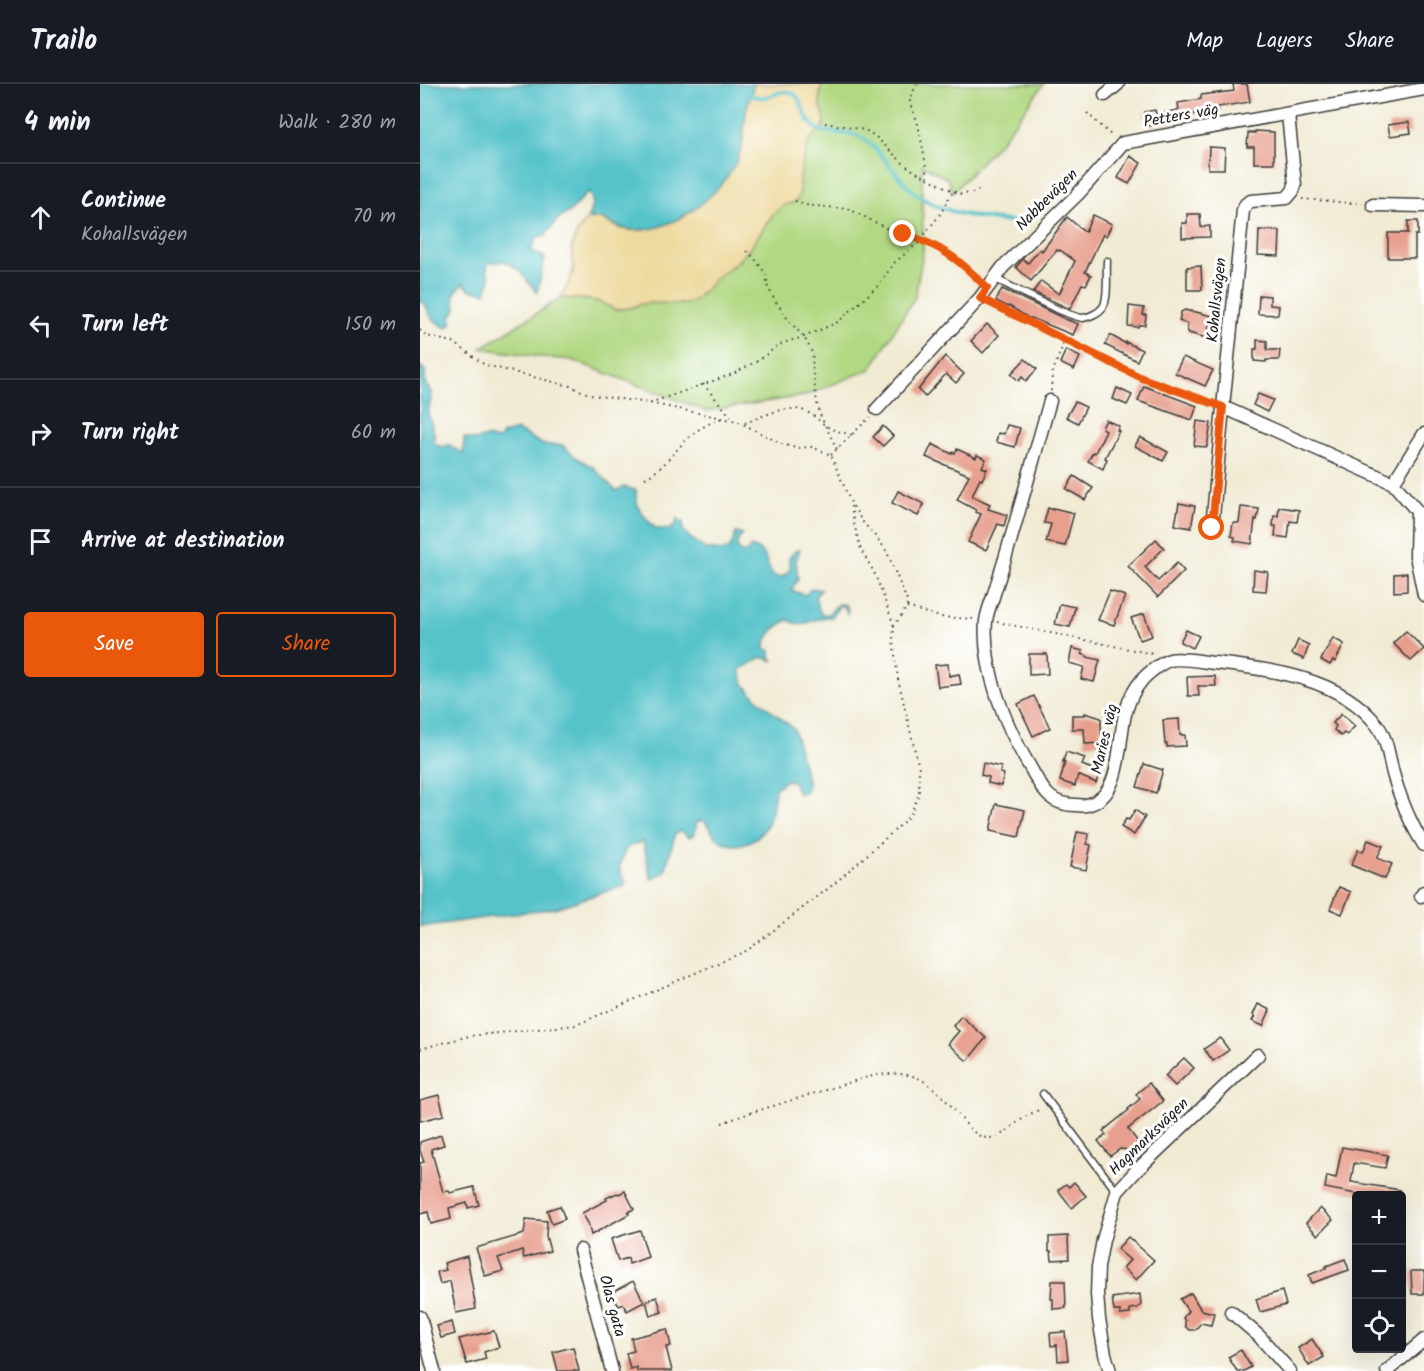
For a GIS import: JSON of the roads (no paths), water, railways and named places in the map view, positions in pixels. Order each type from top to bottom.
[{"type":"street","points":[[1105,95],[1118,84]]},
{"type":"street","name":"Petters väg","points":[[1121,145],[1126,142],[1424,88]]},
{"type":"street","name":"Kohallsvägen","points":[[1212,528],[1243,210],[1251,201],[1287,198],[1293,191],[1295,185],[1288,114]]},
{"type":"street","name":"Nabbevägen","points":[[877,410],[987,288],[1003,267],[1078,194],[1121,145]]},
{"type":"street","points":[[1373,205],[1424,206]]},
{"type":"street","name":"Maries väg","points":[[1050,401],[986,619],[986,644],[1001,709],[1022,755],[1049,798],[1069,806],[1086,806],[1098,800],[1111,785],[1126,710],[1133,695],[1147,674],[1170,660],[1265,669],[1297,677],[1343,695],[1361,708],[1378,726],[1383,735],[1394,778],[1405,808],[1424,845]]},
{"type":"street","points":[[1223,407],[1393,483],[1417,511],[1416,556],[1424,595]]},
{"type":"street","points":[[1393,483],[1424,434]]},
{"type":"street","name":"Hagmarksvägen","points":[[1110,1371],[1099,1319],[1098,1267],[1102,1240],[1117,1192],[1136,1171],[1258,1055]]},
{"type":"street","name":"Olas gata","points":[[580,1250],[612,1371]]},
{"type":"street","points":[[1231,1312],[1259,1336],[1290,1371]]},
{"type":"street","points":[[420,1317],[434,1371]]},
{"type":"street","points":[[1387,1371],[1424,1340]]},
{"type":"lane","points":[[987,288],[1082,318],[1095,315],[1103,307],[1107,261]]},
{"type":"lane","points":[[1043,1094],[1117,1192]]},
{"type":"water","points":[[420,84],[754,84],[746,111],[737,160],[719,187],[707,199],[679,219],[647,229],[631,230],[601,219],[588,218],[592,202],[588,192],[571,211],[558,219],[545,236],[537,237],[531,250],[545,258],[537,293],[519,270],[505,261],[488,263],[487,270],[490,278],[486,293],[470,290],[463,283],[454,294],[456,309],[451,317],[451,325],[446,328],[432,319],[426,306],[420,300]]},
{"type":"water","points":[[420,366],[425,370],[425,383],[432,394],[428,412],[434,433],[434,443],[442,447],[449,445],[463,454],[464,438],[475,440],[486,437],[498,440],[503,434],[517,430],[544,445],[562,445],[577,458],[593,467],[616,491],[623,487],[636,490],[638,507],[655,528],[669,530],[676,524],[677,518],[683,522],[683,530],[688,536],[705,549],[722,551],[730,548],[736,533],[743,534],[738,540],[737,548],[743,553],[749,551],[750,546],[761,552],[774,576],[782,577],[790,570],[789,558],[800,549],[796,561],[798,579],[791,590],[805,595],[812,588],[821,590],[815,597],[820,613],[829,613],[838,604],[844,604],[847,607],[847,614],[843,606],[839,606],[832,617],[800,625],[788,620],[784,622],[772,631],[765,644],[764,649],[770,650],[770,657],[774,661],[762,657],[740,670],[744,684],[758,700],[794,729],[808,785],[806,791],[798,794],[793,781],[786,780],[775,789],[769,821],[753,840],[738,845],[730,844],[715,836],[704,820],[696,822],[696,830],[692,836],[688,837],[681,831],[675,834],[665,872],[651,879],[643,841],[626,848],[619,868],[626,885],[555,908],[420,927]]},
{"type":"waterway","points":[[750,95],[767,97],[790,92],[799,100],[808,119],[816,128],[826,132],[852,134],[864,139],[878,151],[907,186],[924,199],[961,214],[1014,222]]}]
